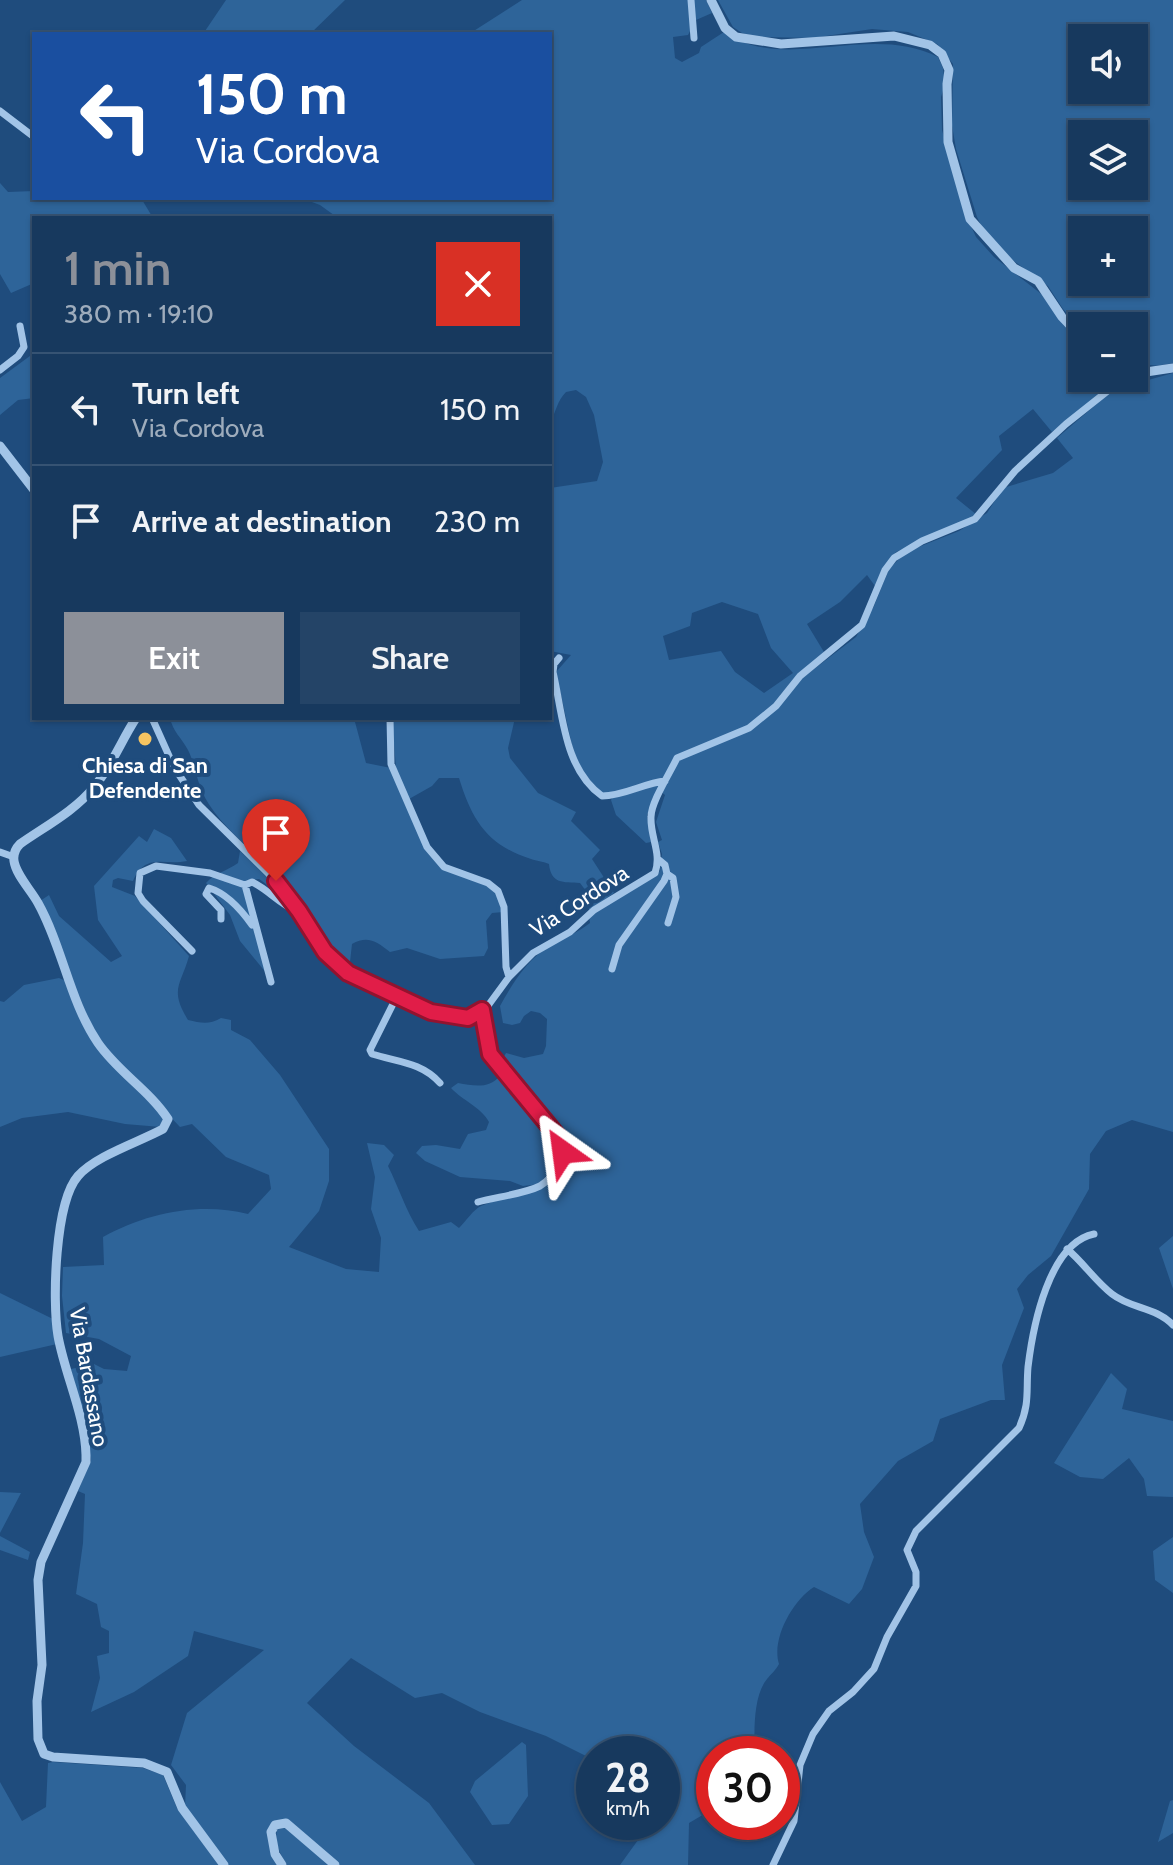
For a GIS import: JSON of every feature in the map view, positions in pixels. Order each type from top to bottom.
[{"type":"street","points":[[691,0],[694,38]]},
{"type":"street","points":[[711,0],[725,28],[736,37],[781,44],[894,36],[930,45],[942,54],[949,70],[948,142],[970,219],[1014,268],[1038,281],[1068,323]]},
{"type":"street","points":[[0,111],[32,135]]},
{"type":"street","points":[[0,370],[24,347],[20,326]]},
{"type":"street","points":[[1148,372],[1173,368]]},
{"type":"street","points":[[612,969],[619,945],[667,874],[665,865],[659,860],[650,812],[677,758],[749,728],[776,706],[800,676],[862,625],[885,570],[894,558],[922,541],[975,519],[1015,471],[1106,392]]},
{"type":"street","points":[[0,446],[32,487]]},
{"type":"street","points":[[559,658],[553,672],[579,774],[602,796],[665,781]]},
{"type":"street","points":[[0,852],[14,857],[20,844],[93,790],[135,720]]},
{"type":"street","points":[[153,720],[174,767],[199,805],[276,881],[325,952],[339,966],[396,998],[431,1012],[468,1018],[482,1010],[490,1054],[563,1145],[560,1159],[541,1185],[478,1202]]},
{"type":"street","points":[[390,720],[391,764],[427,847],[444,867],[488,883],[498,891],[504,907],[509,977]]},
{"type":"street","name":"Via Bardassano","points":[[14,857],[20,874],[40,905],[77,1007],[98,1043],[121,1072],[159,1105],[168,1119],[163,1129],[79,1174],[68,1190],[61,1211],[58,1334],[86,1462],[41,1562],[38,1580],[42,1665],[37,1701],[38,1739],[44,1754],[83,1760],[144,1763],[167,1772],[182,1808],[224,1865]]},
{"type":"street","name":"Via Cordova","points":[[482,1010],[533,953],[570,932],[594,910],[655,873],[659,860]]},
{"type":"street","points":[[192,951],[143,901],[138,893],[140,873],[156,866],[210,873],[245,885],[252,882],[299,911]]},
{"type":"street","points":[[667,874],[673,878],[676,897],[668,923]]},
{"type":"street","points":[[245,885],[271,982]]},
{"type":"street","points":[[221,919],[221,910],[206,894],[209,888],[217,890],[232,903],[256,931]]},
{"type":"street","points":[[396,998],[370,1050],[372,1054],[422,1067],[440,1083]]},
{"type":"street","points":[[773,1865],[794,1821],[800,1765],[813,1734],[829,1711],[853,1692],[874,1669],[887,1637],[916,1586],[916,1572],[907,1550],[916,1531],[1019,1428],[1027,1409],[1028,1366],[1047,1283],[1067,1249],[1083,1236],[1094,1234]]},
{"type":"street","points":[[1067,1249],[1112,1294],[1157,1312],[1173,1325]]},
{"type":"street","points":[[282,1865],[275,1854],[271,1832],[275,1825],[286,1823],[335,1865]]},
{"type":"shaded area","points":[[226,0],[345,0],[312,32],[204,32]]},
{"type":"shaded area","points":[[522,0],[706,0],[712,13],[696,20],[688,35],[673,37],[675,58],[682,62],[699,53],[701,47],[724,32],[748,44],[773,49],[883,44],[911,48],[938,57],[945,84],[941,97],[942,130],[965,213],[976,237],[994,257],[1049,300],[1068,323],[1068,392],[1102,392],[1052,432],[1033,409],[999,436],[1002,450],[956,498],[977,515],[896,552],[875,586],[867,575],[840,602],[807,624],[824,652],[780,695],[856,637],[874,606],[889,569],[906,552],[959,531],[987,513],[1003,488],[1053,473],[1073,458],[1057,438],[1111,392],[1148,392],[1148,380],[1173,373],[1173,1132],[1132,1120],[1106,1131],[1090,1154],[1089,1189],[1051,1256],[1017,1289],[1024,1308],[1002,1365],[1005,1400],[991,1400],[940,1419],[933,1441],[898,1461],[860,1504],[864,1532],[874,1557],[862,1589],[849,1604],[814,1587],[792,1610],[778,1643],[779,1664],[759,1695],[754,1736],[696,1736],[696,1819],[689,1823],[688,1865],[620,1865],[638,1840],[680,1840],[680,1736],[576,1736],[576,1751],[442,1693],[415,1698],[351,1658],[307,1703],[354,1746],[429,1803],[475,1865],[340,1865],[287,1821],[273,1824],[278,1865],[227,1865],[185,1807],[186,1785],[171,1765],[187,1713],[264,1650],[194,1631],[188,1656],[134,1692],[91,1712],[100,1678],[97,1656],[109,1653],[109,1631],[101,1627],[97,1604],[76,1594],[83,1543],[85,1494],[78,1491],[91,1460],[71,1369],[94,1364],[104,1369],[127,1371],[131,1356],[99,1339],[66,1333],[63,1267],[104,1265],[103,1237],[137,1222],[192,1210],[248,1214],[271,1189],[269,1175],[226,1157],[192,1124],[180,1127],[100,1042],[80,1006],[40,901],[49,895],[59,916],[111,962],[122,956],[98,920],[94,886],[139,836],[147,842],[154,829],[171,838],[187,861],[149,863],[133,881],[118,878],[113,880],[112,887],[135,896],[189,956],[178,987],[179,1001],[188,1020],[205,1023],[221,1018],[231,1020],[231,1030],[250,1040],[280,1075],[329,1149],[329,1181],[319,1211],[289,1247],[346,1269],[379,1272],[381,1238],[371,1209],[375,1177],[367,1143],[384,1145],[394,1155],[388,1166],[419,1231],[451,1222],[459,1228],[481,1206],[542,1187],[560,1169],[569,1154],[561,1138],[500,1064],[506,1053],[524,1058],[543,1054],[547,1019],[531,1011],[520,1023],[503,1023],[500,1006],[515,981],[542,951],[585,927],[590,923],[589,916],[660,871],[662,854],[658,842],[662,840],[656,822],[665,795],[658,789],[647,815],[651,842],[646,843],[616,815],[611,800],[614,795],[603,795],[576,764],[556,672],[571,655],[552,651],[552,488],[597,481],[603,462],[594,415],[586,397],[576,390],[566,392],[552,419],[552,216],[335,216],[306,200],[552,200],[552,32],[472,32]],"holes":[[[722,602],[758,614],[771,648],[793,673],[764,693],[735,672],[721,651],[669,660],[663,636],[690,626],[692,613]]]},
{"type":"shaded area","points":[[718,0],[1173,0],[1173,363],[1148,364],[1148,312],[1068,314],[1048,286],[1007,256],[984,231],[956,149],[952,125],[953,64],[937,44],[908,32],[872,29],[813,38],[757,37],[733,27]]},
{"type":"shaded area","points":[[0,183],[8,192],[32,191],[32,200],[142,200],[152,216],[32,216],[32,284],[11,293],[0,274]]},
{"type":"shaded area","points":[[32,354],[32,398],[18,400],[0,415],[0,378]]},
{"type":"shaded area","points":[[171,720],[356,720],[366,763],[391,768],[434,859],[487,884],[496,892],[503,912],[492,913],[486,921],[488,948],[484,956],[440,959],[407,948],[390,952],[376,943],[363,940],[352,944],[349,971],[330,951],[278,879],[211,808],[188,750]]},
{"type":"shaded area","points":[[392,720],[515,720],[508,748],[510,758],[538,793],[576,812],[571,821],[600,850],[592,859],[614,893],[589,910],[586,891],[580,883],[555,879],[549,864],[516,853],[483,829],[459,778],[439,778],[432,786],[409,799],[396,768]]},
{"type":"shaded area","points":[[240,851],[274,882],[290,904],[259,879],[247,880],[243,887],[267,974],[240,941],[230,915],[206,883],[238,863]]},
{"type":"shaded area","points":[[59,978],[66,981],[96,1044],[157,1107],[166,1121],[161,1127],[125,1124],[68,1112],[22,1118],[0,1127],[0,1001],[4,1002],[24,985]]},
{"type":"shaded area","points":[[500,1070],[561,1147],[556,1162],[540,1184],[523,1186],[510,1181],[460,1177],[425,1161],[416,1153],[422,1146],[460,1149],[468,1134],[486,1130],[489,1122],[486,1117],[451,1088],[458,1083],[486,1085],[500,1076]]},
{"type":"shaded area","points":[[1173,1236],[1173,1289],[1159,1248]]},
{"type":"shaded area","points":[[0,1293],[55,1320],[57,1344],[0,1357]]},
{"type":"shaded area","points":[[1111,1373],[1127,1389],[1122,1409],[1173,1421],[1173,1497],[1147,1496],[1144,1479],[1129,1458],[1103,1479],[1080,1477],[1054,1463]]},
{"type":"shaded area","points":[[0,1492],[21,1493],[0,1533]]},
{"type":"shaded area","points":[[0,1536],[30,1552],[28,1560],[0,1550]]},
{"type":"shaded area","points":[[1173,1537],[1173,1593],[1155,1580],[1153,1551]]},
{"type":"shaded area","points":[[522,1742],[526,1745],[528,1796],[509,1824],[492,1825],[470,1792],[475,1781]]},
{"type":"shaded area","points":[[48,1763],[143,1768],[163,1775],[177,1808],[219,1865],[0,1865],[0,1782],[22,1821],[46,1807]]},
{"type":"shaded area","points":[[1173,1800],[1173,1833],[1158,1842],[1170,1801]]},
{"type":"shaded area","points":[[285,1828],[330,1865],[287,1865],[276,1839],[277,1829]]},
{"type":"place","name":"Chiesa di San Defendente","points":[[145,739]]},
{"type":"route","points":[[276,881],[325,952],[348,973],[431,1012],[468,1018],[482,1010],[490,1054],[559,1138],[563,1152]]}]
